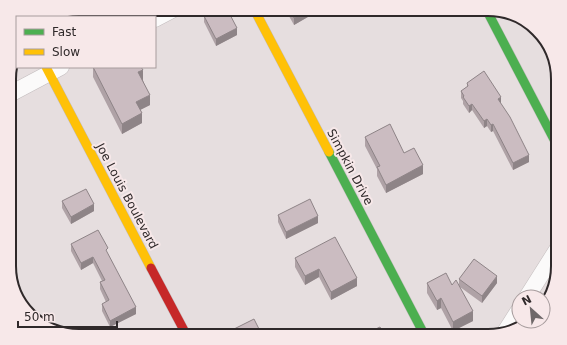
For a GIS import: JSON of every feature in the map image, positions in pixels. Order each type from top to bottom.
[{"type":"street","name":"Simpkin Drive","points":[[258,16],[421,329]]},
{"type":"street","points":[[490,16],[551,134]]},
{"type":"street","points":[[16,90],[52,69]]},
{"type":"street","name":"Joe Louis Boulevard","points":[[52,69],[183,329]]},
{"type":"street","points":[[532,289],[551,259]]},
{"type":"building","points":[[204,16],[231,16],[237,28],[216,39]]},
{"type":"building","points":[[94,68],[142,68],[143,70],[138,72],[150,95],[136,102],[142,113],[122,124]]},
{"type":"building","points":[[484,71],[501,97],[498,99],[510,117],[529,155],[513,163],[493,124],[491,125],[487,119],[484,121],[472,104],[469,106],[461,91],[468,86],[467,83]]},
{"type":"building","points":[[390,124],[404,153],[414,148],[423,165],[386,185],[377,167],[380,166],[365,137]]},
{"type":"building","points":[[86,189],[94,204],[71,217],[62,201]]},
{"type":"building","points":[[310,199],[318,216],[286,232],[278,215]]},
{"type":"building","points":[[98,230],[108,248],[106,250],[136,307],[110,321],[102,304],[109,300],[100,282],[105,280],[93,257],[81,263],[71,244]]},
{"type":"building","points":[[335,237],[357,278],[331,292],[319,269],[305,276],[295,258]]},
{"type":"building","points":[[474,259],[497,276],[482,296],[459,279]]},
{"type":"building","points":[[446,273],[452,285],[456,280],[473,311],[453,322],[441,298],[437,301],[427,283]]},
{"type":"building","points":[[254,319],[259,329],[234,329]]},
{"type":"traffic: fast","points":[[490,16],[551,134]]},
{"type":"traffic: fast","points":[[329,152],[421,329]]},
{"type":"traffic: slow","points":[[258,16],[329,152]]},
{"type":"traffic: slow","points":[[47,68],[151,268]]},
{"type":"traffic: jam","points":[[151,268],[183,329]]}]
